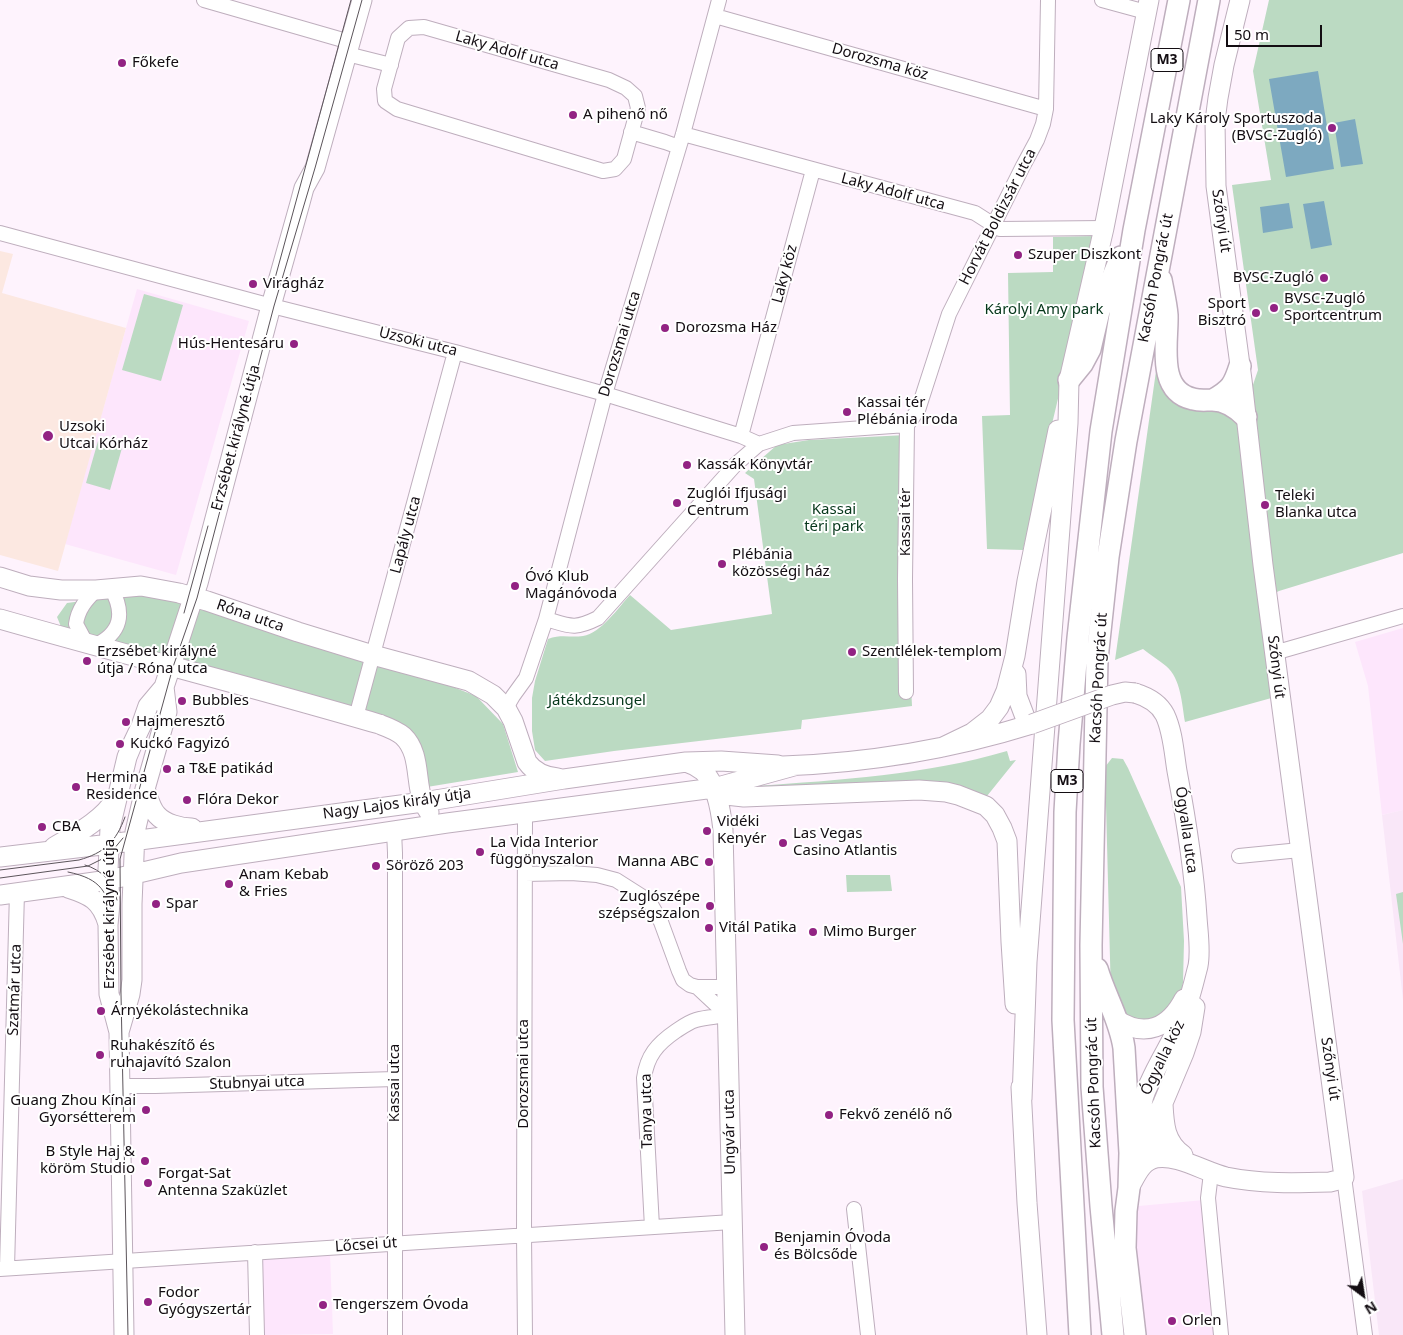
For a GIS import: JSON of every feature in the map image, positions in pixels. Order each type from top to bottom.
[{"type":"main road","name":"Kacsóh Pongrác út","points":[[1080,1335],[1063,1020],[1065,812],[1069,744],[1078,638],[1101,431],[1134,230],[1179,0]]},
{"type":"main road","name":"Kacsóh Pongrác út","points":[[1113,1335],[1092,1087],[1091,945],[1097,658],[1108,557],[1126,441],[1209,0]]},
{"type":"main road","points":[[1069,380],[1090,350],[1106,292],[1134,230]]},
{"type":"main road","points":[[1158,264],[1167,314],[1166,354],[1168,376],[1175,387],[1191,399],[1227,403],[1238,409],[1246,417]]},
{"type":"main road","points":[[1213,400],[1223,394],[1235,382],[1240,366]]},
{"type":"main road","points":[[1091,945],[1104,992],[1117,1020],[1124,1048],[1130,1153],[1125,1248],[1135,1335]]},
{"type":"street","points":[[204,0],[346,45],[391,65]]},
{"type":"street","name":"Erzsébet királyné útja","points":[[346,45],[351,0]]},
{"type":"street","name":"Erzsébet királyné útja","points":[[124,1335],[119,1032],[110,994],[108,925],[116,866],[110,828],[127,757],[148,706],[164,687],[194,597],[304,188],[315,168],[346,45],[362,0]]},
{"type":"street","name":"Dorozsmai utca","points":[[499,701],[504,693],[520,687],[526,678],[546,619],[605,394],[681,140],[719,0]]},
{"type":"street","name":"Horvát Boldizsár utca","points":[[906,425],[918,410],[949,314],[1038,140],[1046,109],[1048,0]]},
{"type":"street","points":[[943,747],[972,733],[994,715],[1006,691],[1015,656],[1027,581],[1052,455],[1104,228],[1148,6],[1102,0]]},
{"type":"street","name":"Szőnyi út","points":[[1240,0],[1224,65],[1215,121],[1216,186],[1240,366],[1274,653],[1365,1335]]},
{"type":"street","name":"Dorozsma köz","points":[[715,16],[1046,109]]},
{"type":"street","name":"Laky Adolf utca","points":[[424,27],[609,80],[626,88],[635,96],[638,108],[624,159],[615,169],[603,171],[397,109],[386,101],[384,88],[391,65],[398,38],[409,28],[424,27]]},
{"type":"street","name":"Laky Adolf utca","points":[[631,132],[681,140],[813,170],[975,214],[1000,229],[1104,228]]},
{"type":"street","name":"Laky köz","points":[[741,436],[813,170]]},
{"type":"street","name":"Uzsoki utca","points":[[0,233],[271,306],[455,352],[605,394],[741,436],[758,444]]},
{"type":"street","name":"Lapály utca","points":[[356,718],[455,352]]},
{"type":"street","points":[[1022,1099],[1028,962],[1068,424],[1069,380]]},
{"type":"street","points":[[546,619],[570,626],[580,626],[598,618],[735,465],[758,444],[793,433],[906,425]]},
{"type":"street","name":"Kassai tér","points":[[906,425],[906,692]]},
{"type":"street","name":"Róna utca","points":[[0,578],[29,586],[61,590],[141,586],[194,597],[373,655],[469,681],[499,701]]},
{"type":"street","points":[[104,589],[118,602],[120,616],[117,626],[106,639],[92,645],[84,639],[76,624],[81,608],[87,599],[104,589]]},
{"type":"street","points":[[1274,653],[1403,616]]},
{"type":"street","points":[[0,619],[170,667],[283,696],[392,729],[402,735],[413,750],[422,797],[432,816],[447,823]]},
{"type":"street","points":[[1015,656],[1017,696],[1030,724]]},
{"type":"street","name":"Erzsébet királyné útja","points":[[116,866],[134,840],[145,789],[167,712],[164,687]]},
{"type":"street","name":"Nagy Lajos király útja","points":[[15,893],[65,886],[116,866],[181,863],[447,823],[714,788],[794,766],[894,756],[943,747],[1030,724],[1112,695],[1125,692],[1135,693]]},
{"type":"street","name":"Ógyalla utca","points":[[1135,693],[1145,696],[1160,708],[1165,715],[1171,735],[1185,814],[1196,894],[1199,940],[1198,964],[1193,983]]},
{"type":"street","points":[[499,701],[513,721],[527,762],[531,768],[540,774],[564,779]]},
{"type":"street","name":"Nagy Lajos király útja","points":[[116,866],[134,840],[404,804],[417,800],[419,797],[686,762],[721,761],[794,766]]},
{"type":"street","points":[[686,762],[703,771],[714,788],[726,794],[744,797],[919,790],[946,792],[986,806],[995,815],[1007,841],[1011,942],[1037,1335]]},
{"type":"street","name":"Ungvár utca","points":[[714,788],[722,814],[723,830],[735,1335]]},
{"type":"street","points":[[145,789],[157,815],[166,822],[187,828],[216,829]]},
{"type":"street","points":[[50,850],[103,814],[118,794]]},
{"type":"street","name":"Dorozsmai utca","points":[[525,813],[525,1335]]},
{"type":"street","name":"Kassai utca","points":[[394,831],[396,1335]]},
{"type":"street","name":"Nagy Lajos király útja","points":[[0,857],[77,847],[116,866]]},
{"type":"street","points":[[1239,856],[1300,850]]},
{"type":"street","points":[[15,893],[42,884],[85,876],[116,866]]},
{"type":"street","name":"Erzsébet királyné útja","points":[[116,866],[131,884],[132,904],[132,980],[119,1032]]},
{"type":"street","points":[[525,874],[597,875],[616,880],[649,901],[661,922],[684,980],[690,985],[697,987],[727,987]]},
{"type":"street","points":[[65,886],[90,895],[96,900],[105,914],[108,925]]},
{"type":"street","name":"Szatmár utca","points":[[4,1268],[15,893]]},
{"type":"street","name":"Ógyalla köz","points":[[1129,1188],[1148,1133],[1163,1103],[1191,1032],[1195,1010],[1198,964]]},
{"type":"street","points":[[1117,1020],[1138,1030],[1148,1030],[1158,1026],[1176,1011],[1193,983]]},
{"type":"street","name":"Ógyalla köz","points":[[1175,1159],[1160,1147],[1148,1133],[1142,1107],[1143,1097],[1182,1019],[1193,983]]},
{"type":"street","points":[[697,987],[728,1016]]},
{"type":"street","name":"Tanya utca","points":[[652,1227],[644,1078],[646,1066],[652,1054],[663,1040],[680,1028],[696,1020],[728,1016]]},
{"type":"street","name":"Stubnyai utca","points":[[120,1086],[396,1079]]},
{"type":"street","name":"Ógyalla köz","points":[[1163,1103],[1164,1124],[1172,1144],[1179,1152],[1208,1171]]},
{"type":"street","name":"Ógyalla köz","points":[[1129,1188],[1141,1167],[1147,1161],[1164,1157],[1226,1177],[1257,1182],[1330,1182],[1344,1177]]},
{"type":"street","points":[[1208,1171],[1208,1198],[1221,1335]]},
{"type":"street","points":[[854,1209],[868,1335]]},
{"type":"street","name":"Lőcsei út","points":[[4,1268],[732,1222]]},
{"type":"street","points":[[255,1252],[257,1335]]},
{"type":"shaded area","name":"Uzsoki Utcai Kórház","points":[[0,251],[13,254],[2,293],[126,328],[58,571],[0,555]]},
{"type":"shaded area","points":[[137,289],[249,321],[176,575],[65,544]]},
{"type":"shaded area","points":[[1403,628],[1403,810],[1382,815],[1368,686],[1355,642]]},
{"type":"shaded area","points":[[1403,810],[1403,1000],[1382,815]]},
{"type":"shaded area","points":[[1403,1179],[1403,1335],[1379,1335],[1362,1191]]},
{"type":"shaded area","points":[[1204,1200],[1217,1335],[1141,1335],[1128,1207]]},
{"type":"shaded area","points":[[330,1254],[333,1334],[263,1335],[260,1259]]},
{"type":"green space","name":"BVSC-Zugló","points":[[1269,0],[1403,0],[1403,553],[1279,591],[1267,597],[1275,697],[1185,722],[1178,685],[1175,677],[1166,666],[1143,649],[1115,660],[1160,343],[1163,374],[1240,423],[1258,370],[1232,185],[1271,180],[1253,71]]},
{"type":"green space","name":"Károlyi Amy park","points":[[1095,236],[1023,550],[987,549],[982,416],[1010,415],[1008,273],[1053,272],[1053,237]]},
{"type":"green space","points":[[144,294],[183,305],[161,381],[122,370]]},
{"type":"green space","points":[[906,435],[905,560],[912,706],[802,720],[801,729],[545,761],[535,750],[532,731],[532,698],[535,681],[548,639],[590,634],[603,625],[630,595],[671,630],[772,614],[754,479],[745,473],[777,445],[809,440]]},
{"type":"green space","points":[[98,441],[122,448],[110,490],[86,483]]},
{"type":"green space","points":[[149,592],[374,656],[476,696],[503,724],[518,772],[427,787],[410,733],[64,634],[57,617],[67,603]]},
{"type":"green space","points":[[1007,751],[1010,761],[1016,760],[987,796],[962,786],[944,783],[752,790],[751,787],[850,779],[914,771],[945,766]]},
{"type":"green space","points":[[1112,758],[1123,759],[1128,768],[1181,887],[1184,941],[1183,983],[1180,997],[1158,1020],[1128,1022],[1111,997],[1105,767]]},
{"type":"green space","points":[[846,875],[890,875],[892,891],[847,892]]},
{"type":"green space","points":[[1403,892],[1403,944],[1396,894]]},
{"type":"water","points":[[1318,71],[1334,169],[1286,177],[1269,79]]},
{"type":"water","points":[[1355,119],[1363,164],[1341,167],[1334,123]]},
{"type":"water","points":[[1324,201],[1332,245],[1311,249],[1303,204]]},
{"type":"water","points":[[1289,203],[1293,228],[1263,233],[1260,207]]},
{"type":"tram line","points":[[274,282],[351,0]]},
{"type":"tram line","points":[[128,1335],[120,859],[173,667],[197,598],[274,306],[362,0]]},
{"type":"tram line","points":[[184,613],[208,526]]},
{"type":"tram line","points":[[0,870],[79,860],[88,857],[102,850],[113,840],[125,817]]},
{"type":"tram line","points":[[0,878],[88,866],[108,856],[123,838]]},
{"type":"tram line","points":[[85,865],[97,870],[110,882],[117,900]]},
{"type":"tram line","points":[[68,872],[89,879],[102,889],[109,904],[114,925]]},
{"type":"place","name":"Főkefe","points":[[122,63]]},
{"type":"place","name":"A pihenő nő","points":[[573,115]]},
{"type":"place","name":"Laky Károly Sportuszoda (BVSC-Zugló)","points":[[1332,128]]},
{"type":"place","name":"Szuper Diszkont","points":[[1018,255]]},
{"type":"place","name":"BVSC-Zugló","points":[[1324,278]]},
{"type":"place","name":"Virágház","points":[[253,284]]},
{"type":"place","name":"BVSC-Zugló Sportcentrum","points":[[1274,308]]},
{"type":"place","name":"Sport Bisztró","points":[[1256,313]]},
{"type":"place","name":"Dorozsma Ház","points":[[665,328]]},
{"type":"place","name":"Hús-Hentesáru","points":[[294,344]]},
{"type":"place","name":"Kassai tér Plébánia iroda","points":[[847,412]]},
{"type":"place","name":"Uzsoki Utcai Kórház","points":[[48,436]]},
{"type":"place","name":"Kassák Könyvtár","points":[[687,465]]},
{"type":"place","name":"Zuglói Ifjusági Centrum","points":[[677,503]]},
{"type":"place","name":"Teleki Blanka utca","points":[[1265,505]]},
{"type":"place","name":"Plébánia közösségi ház","points":[[722,564]]},
{"type":"place","name":"Óvó Klub Magánóvoda","points":[[515,586]]},
{"type":"place","name":"Szentlélek-templom","points":[[852,652]]},
{"type":"place","name":"Erzsébet királyné útja / Róna utca","points":[[87,661]]},
{"type":"place","name":"Bubbles","points":[[182,701]]},
{"type":"place","name":"Hajmeresztő","points":[[126,722]]},
{"type":"place","name":"Kuckó Fagyizó","points":[[120,744]]},
{"type":"place","name":"a T&E patikád","points":[[167,769]]},
{"type":"place","name":"Hermina Residence","points":[[76,787]]},
{"type":"place","name":"Flóra Dekor","points":[[187,800]]},
{"type":"place","name":"CBA","points":[[42,827]]},
{"type":"place","name":"Vidéki Kenyér","points":[[707,831]]},
{"type":"place","name":"Las Vegas Casino Atlantis","points":[[783,843]]},
{"type":"place","name":"La Vida Interior függönyszalon","points":[[480,852]]},
{"type":"place","name":"Manna ABC","points":[[709,862]]},
{"type":"place","name":"Söröző 203","points":[[376,866]]},
{"type":"place","name":"Anam Kebab & Fries","points":[[229,884]]},
{"type":"place","name":"Spar","points":[[156,904]]},
{"type":"place","name":"Zuglószépe szépségszalon","points":[[710,906]]},
{"type":"place","name":"Vitál Patika","points":[[709,928]]},
{"type":"place","name":"Mimo Burger","points":[[813,932]]},
{"type":"place","name":"Árnyékolástechnika","points":[[101,1011]]},
{"type":"place","name":"Ruhakészítő és ruhajavító Szalon","points":[[100,1055]]},
{"type":"place","name":"Guang Zhou Kínai Gyorsétterem","points":[[146,1110]]},
{"type":"place","name":"Fekvő zenélő nő","points":[[829,1115]]},
{"type":"place","name":"B Style Haj & köröm Studio","points":[[145,1161]]},
{"type":"place","name":"Forgat-Sat Antenna Szaküzlet","points":[[148,1183]]},
{"type":"place","name":"Benjamin Óvoda és Bölcsőde","points":[[764,1247]]},
{"type":"place","name":"Fodor Gyógyszertár","points":[[148,1302]]},
{"type":"place","name":"Tengerszem Óvoda","points":[[323,1305]]},
{"type":"place","name":"Orlen","points":[[1172,1321]]},
{"type":"park label","name":"Kassai téri park","points":[[834,518]]},
{"type":"park label","name":"Játékdzsungel","points":[[597,701]]}]
